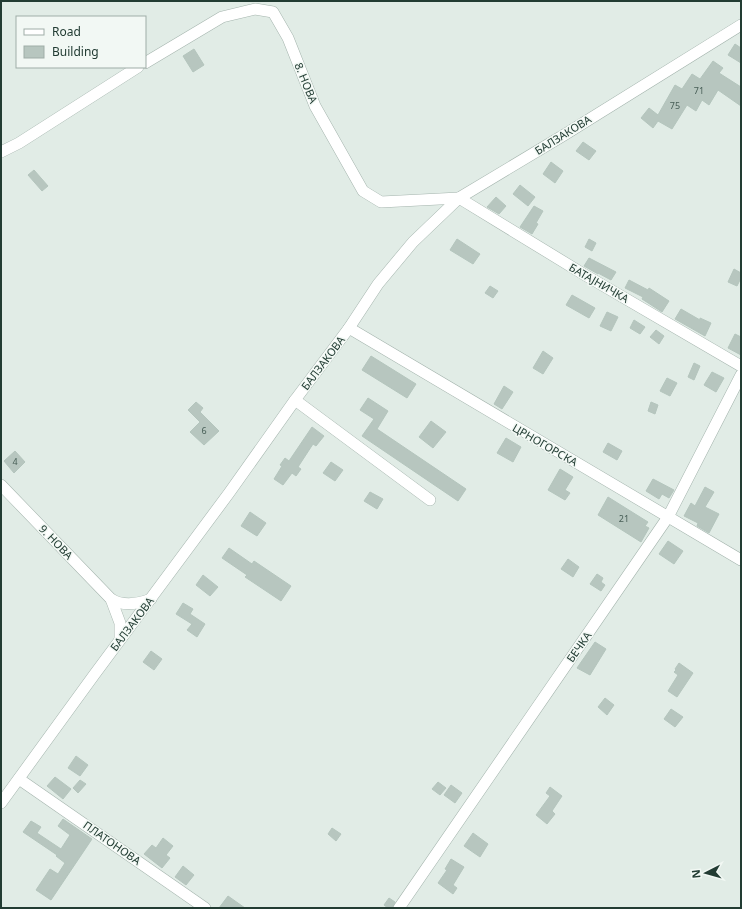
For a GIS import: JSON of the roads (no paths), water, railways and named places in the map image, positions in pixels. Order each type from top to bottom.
[{"type":"street","name":"8. НОВА","points":[[146,62],[222,17],[255,9],[273,12],[288,38],[315,106],[363,191],[381,202],[459,198]]},
{"type":"street","name":"БАЛЗАКОВА","points":[[1,803],[349,328],[378,284],[413,242],[459,198],[545,147],[741,25]]},
{"type":"street","points":[[1,152],[19,143],[136,68]]},
{"type":"street","name":"БАТАЈНИЧКА","points":[[459,198],[585,275],[741,366]]},
{"type":"street","name":"ЦРНОГОРСКА","points":[[349,328],[741,560]]},
{"type":"street","name":"БЕЧКА","points":[[399,908],[668,517],[741,375]]},
{"type":"street","points":[[295,400],[430,500]]},
{"type":"street","name":"9. НОВА","points":[[1,485],[111,599],[120,623],[120,639]]},
{"type":"street","points":[[111,599],[116,602],[132,604],[141,603],[151,599]]},
{"type":"street","name":"ПЛАТОНОВА","points":[[19,779],[205,908]]}]
